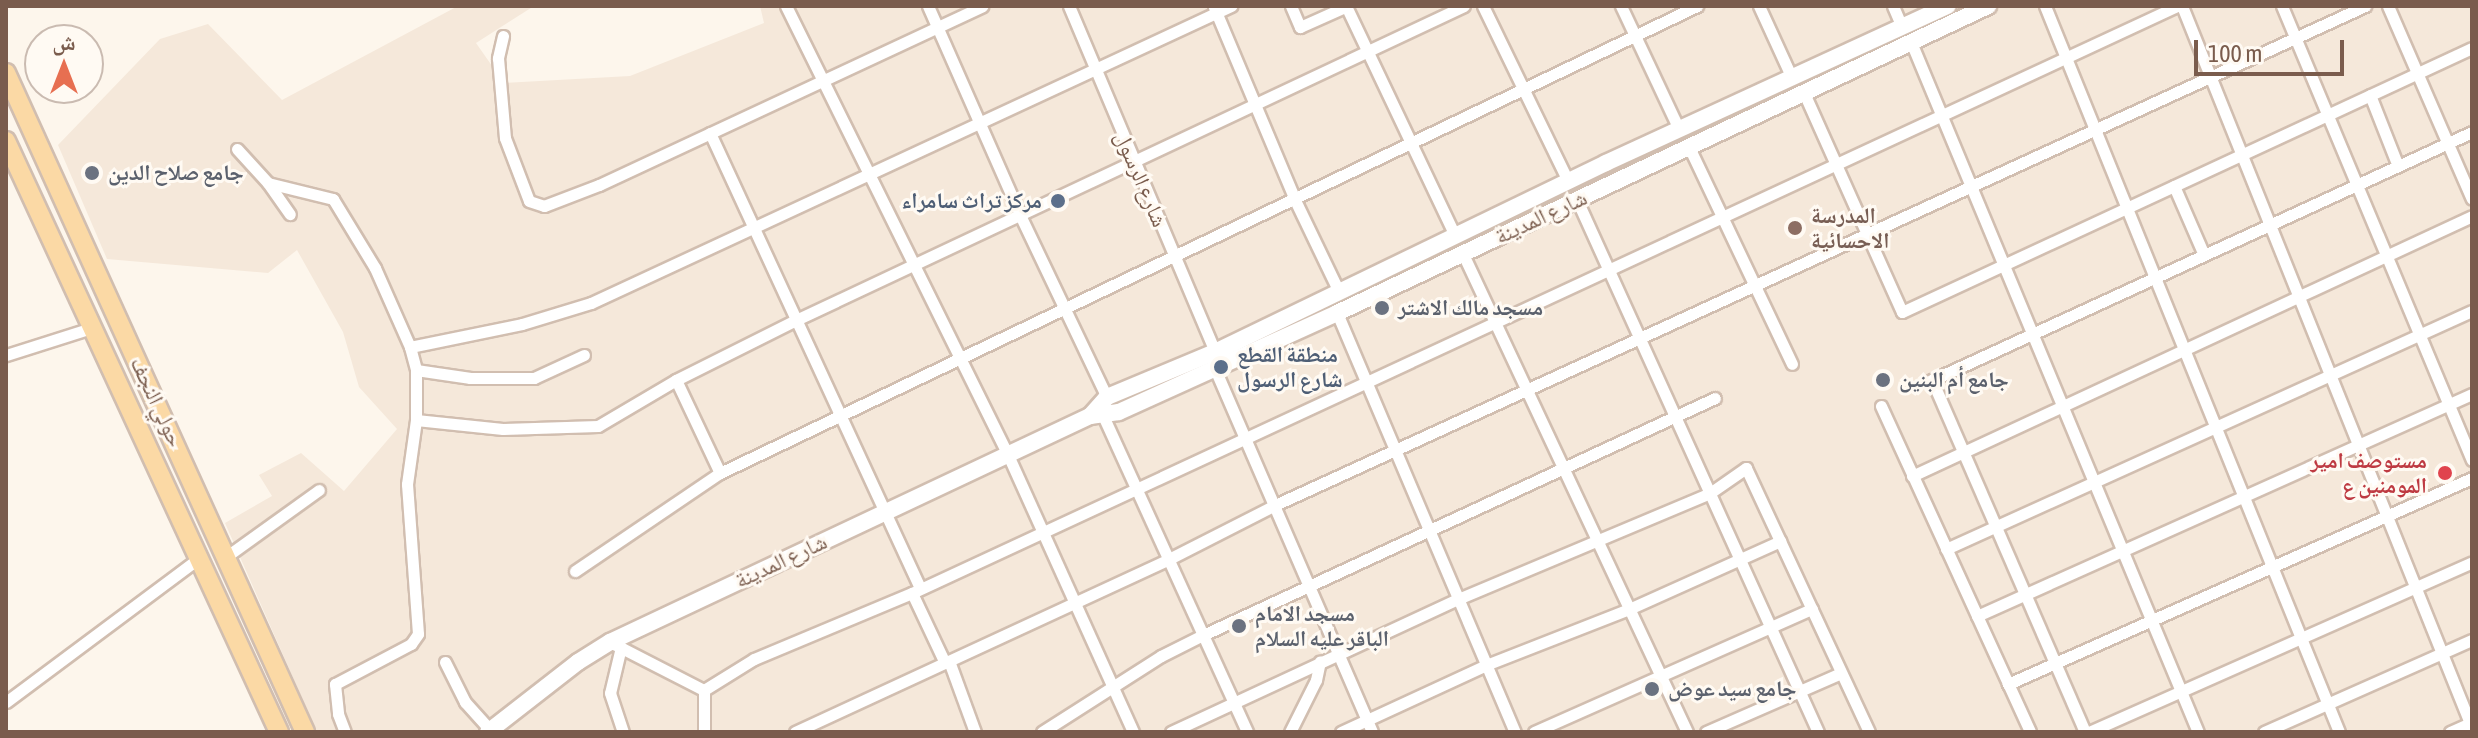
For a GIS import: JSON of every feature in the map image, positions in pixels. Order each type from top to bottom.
[{"type":"main road","name":"شارع المدينة","points":[[1215,360],[1339,292],[1568,181],[1948,6]]},
{"type":"main road","name":"شارع المدينة","points":[[489,731],[578,662],[1099,408],[1337,313],[1988,6]]},
{"type":"main road","name":"حولي النجف","points":[[6,73],[305,732]]},
{"type":"main road","points":[[6,141],[279,732]]},
{"type":"main road","points":[[186,530],[194,536],[204,535],[210,528],[210,518]]},
{"type":"main road","points":[[201,562],[210,550],[219,550],[227,556]]},
{"type":"street","points":[[786,6],[1008,455],[1133,732]]},
{"type":"street","points":[[928,6],[1020,215],[1066,307],[1099,408],[1247,732]]},
{"type":"street","points":[[503,36],[498,58],[505,138],[529,201],[536,206],[544,206],[599,185],[982,6]]},
{"type":"street","name":"شارع الرسول","points":[[1069,6],[1369,726]]},
{"type":"street","points":[[410,347],[522,324],[591,303],[1095,69],[1215,9],[1231,6]]},
{"type":"street","points":[[1291,6],[1300,27],[1346,6],[1455,236]]},
{"type":"street","points":[[416,420],[503,429],[598,426],[676,380],[796,320],[1464,6]]},
{"type":"street","points":[[1483,6],[1568,181]]},
{"type":"street","points":[[1621,6],[1679,129]]},
{"type":"street","points":[[575,571],[720,473],[1697,6]]},
{"type":"street","points":[[1759,6],[1791,76]]},
{"type":"street","points":[[1893,6],[1902,27]]},
{"type":"street","points":[[2045,6],[2339,732]]},
{"type":"street","points":[[704,690],[754,659],[916,591],[2180,6],[2471,725],[2450,732]]},
{"type":"street","points":[[2282,6],[2472,460]]},
{"type":"street","points":[[795,732],[1167,560],[1275,505],[2365,6]]},
{"type":"street","points":[[2388,6],[2472,199]]},
{"type":"street","points":[[1215,9],[1295,200],[1339,292]]},
{"type":"street","points":[[1911,42],[1944,114],[2198,732]]},
{"type":"street","points":[[1804,93],[1902,312],[2472,48]]},
{"type":"street","points":[[2370,95],[2398,166]]},
{"type":"street","points":[[2472,132],[1932,380],[2087,732],[2472,562]]},
{"type":"street","points":[[710,133],[885,512],[975,732]]},
{"type":"street","points":[[1689,147],[1792,364]]},
{"type":"street","points":[[237,149],[268,183],[290,214]]},
{"type":"street","points":[[268,183],[333,199],[375,268],[410,347],[416,370],[416,420],[407,484],[418,634],[411,644],[335,684],[338,714],[345,732]]},
{"type":"street","points":[[2174,186],[2204,255]]},
{"type":"street","points":[[1577,200],[1818,732]]},
{"type":"street","points":[[1912,476],[2472,216]]},
{"type":"street","points":[[1463,254],[1687,732]]},
{"type":"street","points":[[1946,549],[2472,311]]},
{"type":"street","points":[[1337,313],[1515,732]]},
{"type":"street","points":[[6,355],[91,328]]},
{"type":"street","points":[[416,370],[470,378],[534,378],[584,355]]},
{"type":"street","points":[[676,380],[720,473]]},
{"type":"street","points":[[1977,616],[2472,394]]},
{"type":"street","points":[[1042,732],[1161,656],[1203,635],[1715,398]]},
{"type":"street","points":[[1881,406],[2030,732]]},
{"type":"street","points":[[1171,732],[1458,599],[1710,493],[1746,468],[1869,732]]},
{"type":"street","points":[[2008,684],[2472,478]]},
{"type":"street","points":[[227,556],[319,490]]},
{"type":"street","points":[[1341,732],[1369,726],[1486,665],[1629,609],[1780,541]]},
{"type":"street","points":[[6,702],[201,562]]},
{"type":"street","points":[[1534,732],[1812,609]]},
{"type":"street","points":[[2264,732],[2472,640]]},
{"type":"street","points":[[623,732],[610,693],[615,645],[704,690]]},
{"type":"street","points":[[1290,732],[1316,680],[1320,661]]},
{"type":"street","points":[[445,662],[465,702],[489,731]]},
{"type":"street","points":[[1706,732],[1841,673]]},
{"type":"street","points":[[704,690],[704,732]]},
{"type":"shaded area","points":[[458,6],[534,6],[476,43],[504,83],[630,76],[764,23],[760,6],[2472,6],[2472,732],[317,732],[225,523],[272,496],[259,475],[301,453],[344,491],[397,429],[359,387],[343,332],[297,250],[268,273],[107,259],[58,145],[97,104],[104,104],[104,97],[160,39],[208,24],[282,100]]},
{"type":"place","name":"جامع صلاح الدين","points":[[92,173]]},
{"type":"place","name":"مركز تراث سامراء","points":[[1058,201]]},
{"type":"place","name":"المدرسة الاحسائية","points":[[1795,228]]},
{"type":"place","name":"مسجد مالك الاشتر","points":[[1382,308]]},
{"type":"place","name":"منطقة القطع شارع الرسول","points":[[1221,367]]},
{"type":"place","name":"جامع أم البنين","points":[[1883,380]]},
{"type":"place","name":"مستوصف امير المومنين ع","points":[[2445,473]]},
{"type":"place","name":"مسجد الامام الباقر عليه السلام","points":[[1239,626]]},
{"type":"place","name":"جامع سيد عوض","points":[[1652,689]]}]
